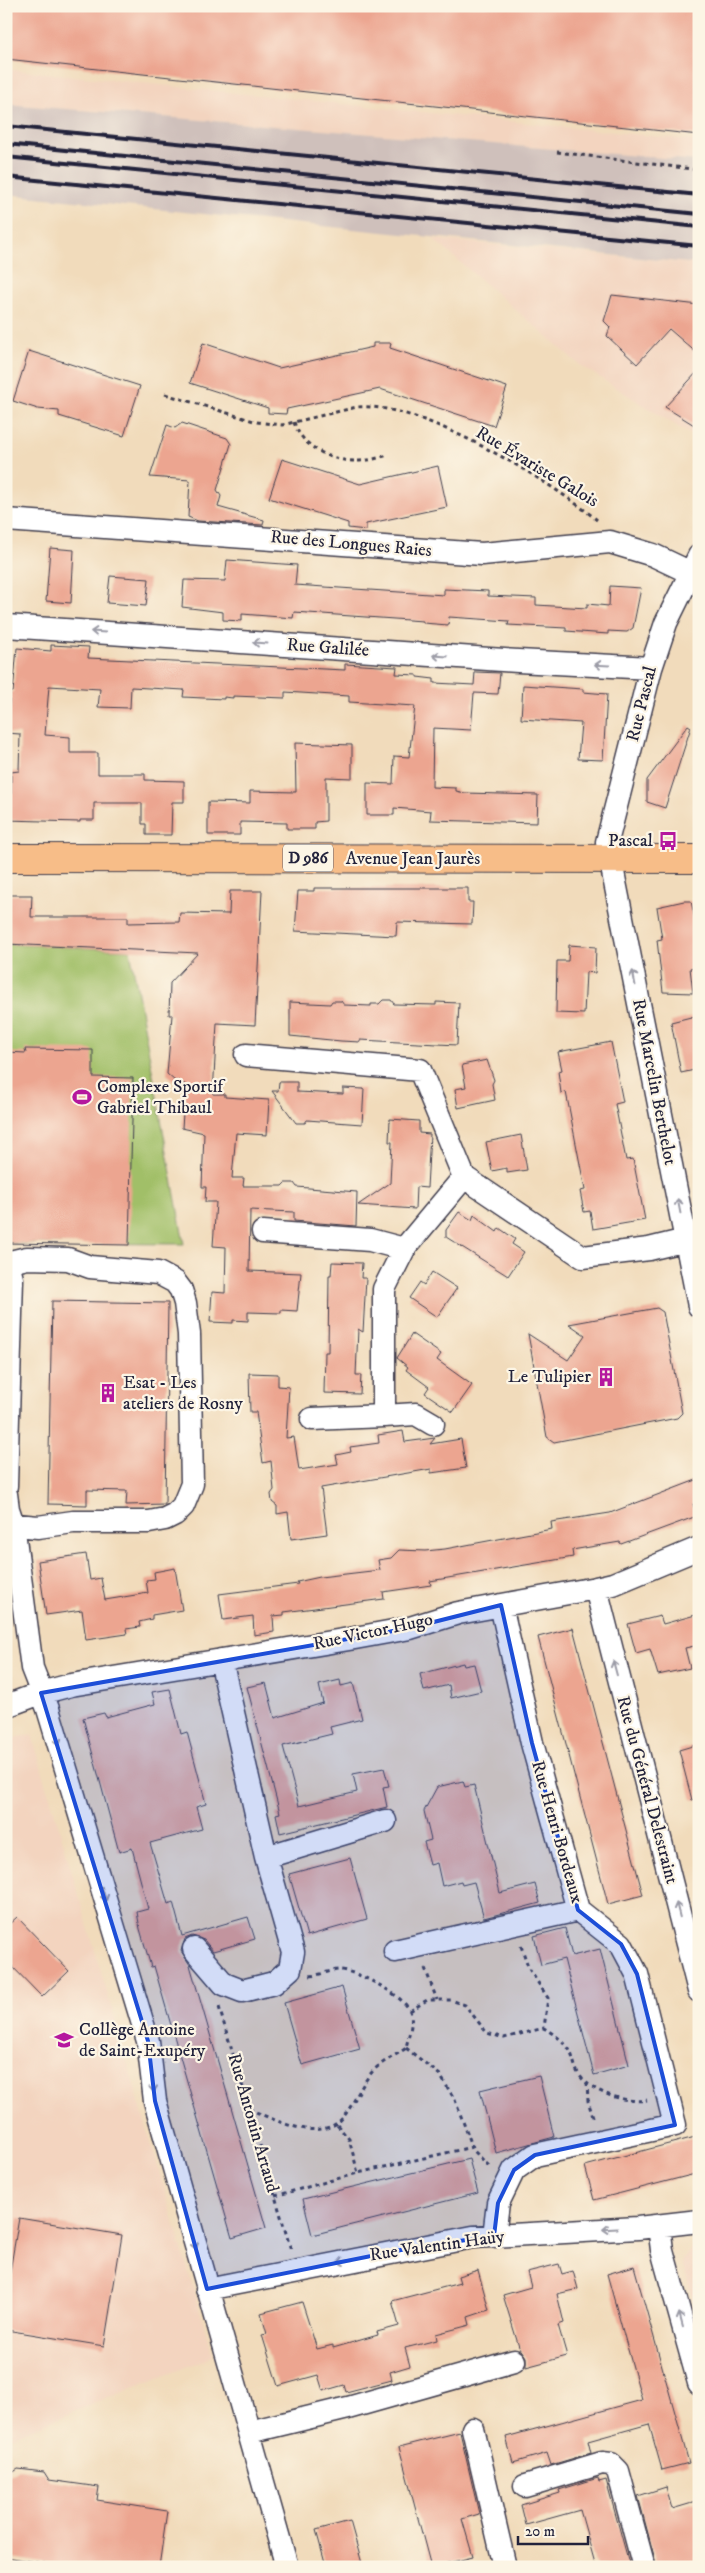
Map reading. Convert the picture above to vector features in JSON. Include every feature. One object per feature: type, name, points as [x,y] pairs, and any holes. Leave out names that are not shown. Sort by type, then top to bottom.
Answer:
[{"type":"main road","name":"Avenue Jean Jaurès","points":[[6,858],[699,859]]},
{"type":"street","name":"Rue des Longues Raies","points":[[6,520],[482,554],[610,542],[660,557],[694,564]]},
{"type":"street","name":"Rue Pascal","points":[[609,858],[607,842],[651,668],[666,623],[694,564]]},
{"type":"street","name":"Rue Galilée","points":[[6,626],[651,668]]},
{"type":"street","name":"Rue Marcelin Berthelot","points":[[609,858],[699,1306]]},
{"type":"street","points":[[246,1055],[420,1070],[464,1177],[583,1257],[648,1249],[686,1240]]},
{"type":"street","points":[[384,1416],[384,1288],[404,1249],[464,1177]]},
{"type":"street","points":[[263,1232],[370,1240],[404,1249]]},
{"type":"street","points":[[6,1486],[12,1279],[7,1263],[27,1258],[68,1259],[90,1267],[158,1273],[175,1282],[181,1290],[185,1303],[189,1334],[192,1484],[188,1497],[175,1514],[165,1519],[139,1522],[73,1522],[38,1527],[10,1524]]},
{"type":"street","points":[[312,1418],[416,1414],[432,1424]]},
{"type":"street","points":[[6,1494],[32,1668],[48,1709],[148,2041],[155,2101],[287,2567]]},
{"type":"street","name":"Rue Victor Hugo","points":[[6,1706],[40,1692],[71,1685],[410,1628],[458,1613],[596,1588],[613,1584],[699,1548]]},
{"type":"street","name":"Rue du Général Delestraint","points":[[596,1588],[699,1991]]},
{"type":"street","name":"Rue Henri Bordeaux","points":[[501,1605],[532,1743],[578,1910],[621,1944],[637,1974],[675,2124],[599,2141]]},
{"type":"street","points":[[194,1949],[224,1984],[242,1991],[274,1983],[290,1969],[293,1952],[266,1857],[220,1660]]},
{"type":"street","name":"Rue Victor Hugo","points":[[6,1693],[40,1692]]},
{"type":"street","points":[[266,1857],[385,1822]]},
{"type":"street","points":[[395,1951],[578,1910]]},
{"type":"street","points":[[494,2236],[498,2203],[514,2170],[536,2155],[599,2141]]},
{"type":"street","name":"Rue Valentin Haüy","points":[[207,2289],[296,2270],[473,2237],[659,2226],[699,2221]]},
{"type":"street","points":[[659,2226],[662,2250],[699,2383]]},
{"type":"street","points":[[249,2432],[348,2408],[514,2361]]},
{"type":"street","points":[[473,2429],[505,2567]]},
{"type":"street","points":[[525,2486],[602,2463],[611,2464],[618,2471],[644,2567]]},
{"type":"path","points":[[557,152],[699,170]]},
{"type":"path","name":"Rue Évariste Galois","points":[[165,394],[257,422],[282,425],[338,410],[370,406],[422,420],[491,451],[585,510],[600,522],[610,542]]},
{"type":"path","points":[[294,422],[298,433],[304,441],[315,449],[341,459],[356,462],[388,455]]},
{"type":"path","points":[[517,1923],[529,1969],[548,1998],[544,2028]]},
{"type":"path","points":[[420,1945],[428,1980],[437,2000]]},
{"type":"path","points":[[249,2109],[290,2126],[308,2129],[327,2129],[337,2125],[373,2070],[406,2048],[411,2023],[410,2011],[401,2000],[377,1984],[353,1972],[338,1970],[310,1976],[290,1969]]},
{"type":"path","name":"Rue Antonin Artaud","points":[[216,1975],[214,1991],[296,2270]]},
{"type":"path","points":[[410,2011],[427,2000],[451,2000],[465,2005],[488,2033],[504,2038],[544,2028],[557,2036],[570,2050],[581,2078],[604,2093],[634,2103],[668,2096]]},
{"type":"path","points":[[406,2048],[440,2075],[455,2100],[472,2147],[507,2184]]},
{"type":"path","points":[[587,2082],[588,2101],[599,2141]]},
{"type":"path","points":[[337,2125],[349,2139],[358,2173]]},
{"type":"path","points":[[275,2196],[358,2173],[472,2147]]},
{"type":"highlighted area","points":[[501,1605],[532,1743],[578,1910],[621,1944],[637,1974],[675,2125],[535,2155],[514,2170],[498,2203],[494,2236],[411,2248],[207,2289],[155,2101],[148,2041],[41,1693],[410,1628]]},
{"type":"shaded area","points":[[6,69],[699,141],[699,161],[6,104]]},
{"type":"shaded area","points":[[6,104],[699,161],[699,264],[6,194]]},
{"type":"shaded area","points":[[433,239],[699,264],[699,440],[580,365]]},
{"type":"shaded area","name":"Collège Antoine de Saint-Exupéry","points":[[32,1735],[213,2356],[6,2439],[6,1739]]},
{"type":"shaded area","points":[[699,2246],[699,2319],[682,2262],[692,2247]]},
{"type":"green space","name":"Complexe Sportif Gabriel Thibaul","points":[[6,944],[130,950],[184,1244],[6,1243]]},
{"type":"building","points":[[6,6],[699,6],[699,135],[6,59]]},
{"type":"building","points":[[612,295],[699,305],[699,355],[669,329],[637,364],[607,336],[610,327],[604,321]]},
{"type":"building","points":[[203,343],[279,368],[373,347],[373,343],[391,343],[390,348],[507,387],[494,426],[380,389],[287,409],[286,414],[268,413],[268,408],[190,383]]},
{"type":"building","points":[[29,351],[140,386],[124,436],[59,416],[59,411],[38,409],[13,401]]},
{"type":"building","points":[[699,370],[699,428],[665,407]]},
{"type":"building","points":[[182,423],[227,438],[231,444],[217,490],[221,496],[218,507],[264,520],[263,525],[198,521],[188,517],[190,480],[150,477],[167,425],[175,428]]},
{"type":"building","points":[[282,459],[360,484],[438,466],[447,507],[366,524],[366,530],[348,528],[348,523],[269,498]]},
{"type":"building","points":[[50,548],[74,550],[71,603],[46,601]]},
{"type":"building","points":[[227,560],[297,565],[295,585],[444,595],[444,589],[488,591],[488,596],[536,598],[536,605],[587,608],[587,604],[609,606],[610,586],[641,588],[633,628],[627,632],[608,631],[608,634],[566,631],[566,628],[508,625],[509,621],[449,617],[448,625],[423,623],[423,621],[294,612],[293,618],[242,614],[242,621],[223,620],[223,612],[182,607],[184,580],[225,581]]},
{"type":"building","points":[[110,576],[149,579],[146,606],[107,603]]},
{"type":"building","points":[[51,645],[89,647],[88,658],[345,670],[345,664],[397,667],[396,674],[417,675],[417,677],[434,679],[434,683],[474,685],[475,672],[500,673],[498,694],[474,693],[471,730],[433,728],[432,787],[456,788],[456,791],[465,793],[538,795],[537,823],[430,820],[431,811],[394,808],[394,815],[367,815],[367,783],[393,784],[394,756],[409,757],[415,706],[349,702],[349,696],[285,692],[285,698],[233,696],[233,698],[224,697],[224,699],[183,697],[184,690],[131,687],[130,708],[98,707],[100,689],[49,686],[45,735],[70,737],[70,753],[98,753],[98,774],[145,774],[145,780],[184,781],[184,802],[172,802],[171,835],[146,835],[146,824],[142,824],[142,803],[94,803],[94,820],[80,820],[80,822],[6,820],[6,794],[11,794],[11,772],[19,771],[20,734],[6,733],[10,692],[13,692],[17,648],[51,651]]},
{"type":"building","points":[[523,685],[583,689],[583,692],[607,694],[603,760],[578,759],[581,723],[521,719]]},
{"type":"building","points":[[688,725],[691,727],[665,808],[647,802],[647,780]]},
{"type":"building","points":[[295,743],[352,745],[352,778],[326,777],[326,821],[315,822],[315,829],[287,829],[287,823],[240,822],[240,835],[208,835],[208,802],[250,803],[250,791],[296,792]]},
{"type":"building","points":[[314,888],[468,888],[468,902],[473,902],[472,924],[397,922],[396,936],[295,931],[298,891],[314,891]]},
{"type":"building","points":[[230,891],[262,891],[255,1025],[217,1023],[213,1094],[225,1094],[225,1097],[269,1100],[267,1135],[236,1133],[232,1178],[244,1178],[243,1186],[282,1186],[285,1183],[294,1183],[297,1187],[357,1192],[356,1226],[294,1221],[294,1212],[250,1210],[249,1271],[301,1273],[297,1311],[281,1310],[281,1313],[248,1312],[248,1321],[233,1320],[233,1323],[210,1322],[212,1292],[225,1293],[226,1247],[213,1246],[216,1202],[205,1202],[206,1187],[202,1187],[204,1133],[182,1128],[185,1084],[180,1084],[180,1081],[175,1081],[167,1074],[172,1015],[169,1015],[170,983],[198,953],[6,944],[6,895],[32,895],[31,917],[128,917],[128,923],[179,922],[180,913],[229,914]]},
{"type":"building","points":[[691,901],[699,938],[699,966],[690,968],[693,993],[663,992],[657,940],[662,939],[657,907]]},
{"type":"building","points":[[569,945],[596,947],[595,973],[586,972],[584,1014],[556,1013],[557,961],[568,961]]},
{"type":"building","points":[[383,1000],[391,1000],[394,1004],[436,1005],[436,1002],[459,1003],[457,1045],[360,1040],[360,1042],[341,1041],[290,1036],[290,1002],[330,1004],[332,1001],[341,1001],[344,1005],[371,1006],[371,1004],[379,1004]]},
{"type":"building","points":[[699,1015],[699,1069],[681,1073],[671,1022]]},
{"type":"building","points":[[611,1042],[623,1102],[615,1104],[626,1160],[633,1159],[645,1220],[593,1229],[590,1211],[584,1212],[580,1191],[585,1190],[566,1092],[561,1093],[558,1071],[562,1070],[558,1052]]},
{"type":"building","points":[[25,1049],[93,1050],[93,1077],[133,1078],[129,1245],[6,1243],[6,1052],[26,1053]]},
{"type":"building","points":[[487,1060],[494,1080],[492,1084],[495,1100],[458,1108],[455,1089],[466,1087],[462,1065]]},
{"type":"building","points":[[279,1082],[297,1082],[297,1092],[343,1094],[343,1088],[364,1089],[362,1124],[307,1120],[305,1123],[296,1123],[272,1091],[278,1091]]},
{"type":"building","points":[[390,1119],[419,1121],[419,1133],[430,1134],[427,1188],[416,1187],[415,1209],[358,1205],[390,1183],[392,1142],[389,1142]]},
{"type":"building","points":[[521,1135],[527,1170],[507,1173],[507,1168],[492,1171],[486,1142]]},
{"type":"building","points":[[459,1212],[472,1220],[474,1215],[497,1232],[499,1228],[515,1239],[512,1244],[524,1252],[508,1276],[446,1237],[446,1230]]},
{"type":"building","points":[[332,1262],[362,1263],[361,1278],[366,1278],[363,1332],[358,1329],[356,1375],[361,1375],[360,1394],[324,1393],[325,1352],[328,1352],[329,1275],[331,1275]]},
{"type":"building","points":[[432,1272],[457,1288],[437,1317],[409,1298],[420,1282],[424,1285]]},
{"type":"building","name":"Esat - Les ateliers de Rosny","points":[[52,1301],[168,1303],[165,1504],[126,1505],[127,1491],[87,1490],[87,1505],[48,1504]]},
{"type":"building","name":"Le Tulipier","points":[[657,1308],[663,1312],[682,1413],[677,1418],[554,1442],[547,1437],[528,1334],[568,1360],[585,1335],[569,1324]]},
{"type":"building","points":[[412,1334],[441,1354],[437,1360],[472,1385],[453,1412],[425,1393],[429,1387],[406,1370],[408,1367],[397,1358]]},
{"type":"building","points":[[249,1373],[278,1374],[278,1386],[289,1387],[286,1438],[294,1437],[299,1470],[338,1464],[336,1455],[351,1452],[350,1447],[379,1443],[378,1435],[403,1431],[405,1442],[435,1438],[430,1444],[461,1439],[466,1468],[431,1473],[431,1469],[321,1488],[327,1534],[291,1539],[288,1512],[277,1514],[277,1506],[272,1502],[271,1494],[274,1490],[271,1461],[263,1463],[256,1412],[250,1412]]},
{"type":"building","points":[[699,1479],[699,1503],[693,1504],[697,1516],[621,1544],[620,1542],[572,1550],[573,1557],[430,1581],[431,1585],[383,1592],[384,1599],[284,1612],[284,1615],[273,1616],[274,1632],[254,1635],[253,1616],[223,1620],[219,1594],[298,1584],[297,1582],[320,1577],[380,1570],[378,1560],[391,1558],[399,1550],[425,1551],[445,1549],[552,1529],[551,1522],[610,1513]]},
{"type":"building","points":[[86,1554],[90,1580],[101,1578],[105,1600],[148,1593],[146,1580],[155,1579],[154,1572],[175,1568],[182,1610],[152,1615],[152,1619],[139,1622],[140,1627],[126,1629],[127,1634],[86,1640],[82,1610],[46,1615],[38,1561]]},
{"type":"building","points":[[699,1614],[699,1645],[685,1648],[690,1668],[658,1675],[650,1649],[636,1653],[628,1624],[660,1616],[663,1624]]},
{"type":"building","points":[[573,1628],[643,1895],[608,1904],[538,1637]]},
{"type":"building","points":[[463,1663],[464,1666],[474,1664],[481,1691],[451,1698],[449,1685],[424,1691],[420,1674]]},
{"type":"building","points":[[340,1680],[341,1686],[353,1683],[362,1719],[330,1727],[332,1734],[283,1746],[299,1806],[357,1792],[353,1774],[384,1768],[389,1786],[383,1787],[387,1807],[280,1833],[276,1814],[280,1813],[247,1687],[266,1683],[275,1718],[323,1703],[319,1685]]},
{"type":"building","points":[[170,1689],[181,1734],[187,1732],[206,1804],[196,1807],[202,1829],[150,1843],[168,1904],[173,1902],[182,1936],[248,1917],[255,1939],[213,1951],[204,1940],[192,1936],[185,1939],[181,1951],[190,1965],[266,2228],[232,2238],[154,1966],[151,1967],[140,1929],[137,1912],[148,1909],[132,1848],[119,1852],[83,1718],[104,1713],[106,1717],[155,1704],[152,1692]]},
{"type":"building","points":[[699,1744],[699,1799],[692,1800],[679,1750]]},
{"type":"building","points":[[463,1781],[465,1787],[474,1785],[500,1893],[535,1884],[540,1903],[484,1918],[474,1882],[462,1885],[461,1881],[442,1886],[437,1863],[430,1865],[424,1842],[431,1840],[424,1811],[437,1787]]},
{"type":"building","points":[[350,1858],[367,1919],[307,1936],[289,1874]]},
{"type":"building","points":[[17,1917],[69,1971],[42,1997],[6,1960],[6,1927]]},
{"type":"building","points":[[565,1928],[572,1956],[600,1949],[629,2065],[594,2075],[564,1959],[541,1965],[534,1936]]},
{"type":"building","points":[[342,1987],[360,2049],[302,2065],[284,2003]]},
{"type":"building","points":[[539,2076],[554,2137],[496,2153],[480,2090]]},
{"type":"building","points":[[699,2136],[699,2173],[594,2200],[585,2166]]},
{"type":"building","points":[[469,2159],[478,2193],[312,2235],[303,2199]]},
{"type":"building","points":[[19,2218],[122,2235],[104,2346],[6,2330],[6,2295]]},
{"type":"building","points":[[559,2264],[562,2274],[573,2271],[578,2289],[557,2294],[564,2323],[558,2325],[567,2356],[526,2367],[526,2357],[519,2347],[503,2295],[531,2287],[527,2272]]},
{"type":"building","points":[[634,2266],[689,2463],[662,2470],[649,2424],[588,2441],[591,2453],[551,2465],[547,2453],[513,2463],[506,2437],[642,2400],[607,2274]]},
{"type":"building","points":[[478,2270],[489,2310],[468,2317],[470,2325],[436,2334],[437,2340],[405,2348],[410,2366],[390,2372],[392,2380],[346,2392],[344,2385],[323,2391],[318,2375],[278,2386],[262,2335],[267,2334],[261,2313],[302,2302],[317,2349],[333,2345],[333,2348],[378,2335],[377,2332],[399,2326],[392,2301],[460,2283],[458,2276]]},
{"type":"building","points":[[460,2432],[479,2514],[462,2519],[473,2557],[431,2567],[399,2447]]},
{"type":"building","points":[[18,2469],[44,2472],[49,2480],[99,2487],[97,2500],[167,2511],[159,2567],[68,2567],[6,2557],[6,2477]]},
{"type":"building","points":[[598,2478],[599,2482],[606,2480],[630,2567],[596,2567],[580,2510],[526,2525],[521,2505],[560,2493],[559,2490]]},
{"type":"building","points":[[666,2487],[672,2509],[699,2501],[699,2567],[657,2567],[638,2496]]},
{"type":"building","points":[[350,2521],[363,2567],[326,2567],[316,2530]]},
{"type":"railway","points":[[6,126],[699,195]]},
{"type":"railway","points":[[6,144],[699,214]]},
{"type":"railway","points":[[6,157],[699,227]]},
{"type":"railway","points":[[6,177],[699,246]]},
{"type":"place","name":"Pascal","points":[[668,841]]},
{"type":"place","name":"Complexe Sportif Gabriel Thibaul","points":[[82,1097]]},
{"type":"place","name":"Le Tulipier","points":[[606,1377]]},
{"type":"place","name":"Esat - Les ateliers de Rosny","points":[[108,1393]]},
{"type":"place","name":"Collège Antoine de Saint-Exupéry","points":[[64,2040]]}]
